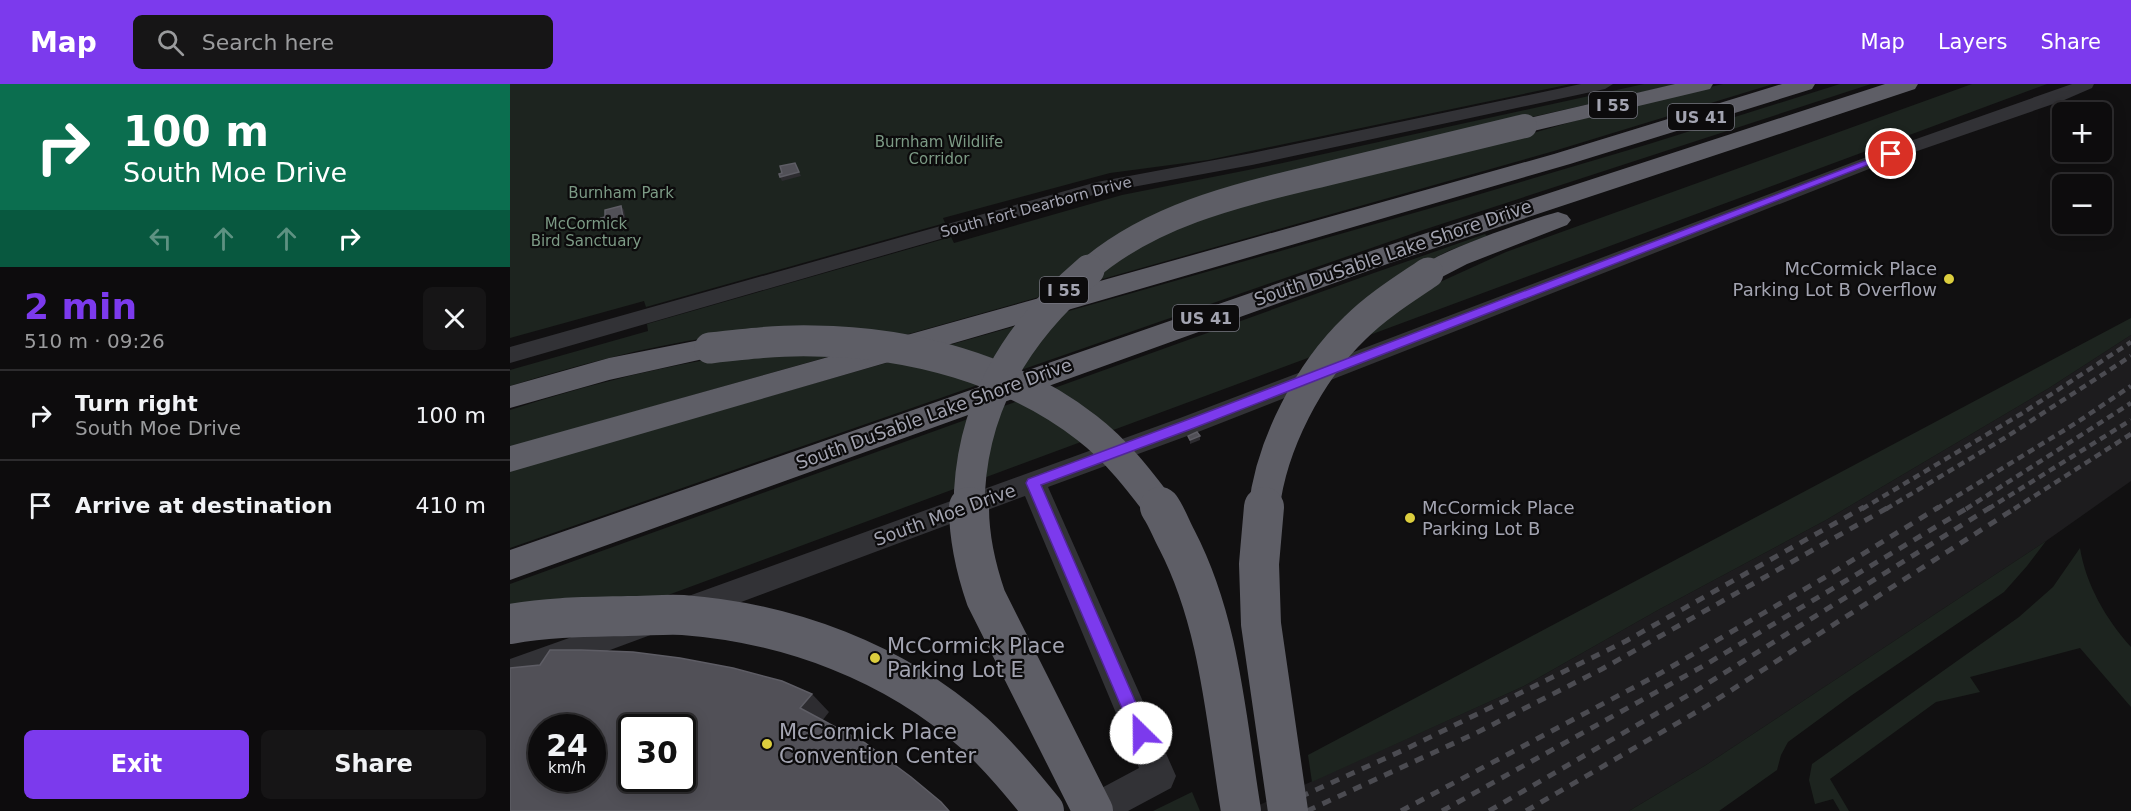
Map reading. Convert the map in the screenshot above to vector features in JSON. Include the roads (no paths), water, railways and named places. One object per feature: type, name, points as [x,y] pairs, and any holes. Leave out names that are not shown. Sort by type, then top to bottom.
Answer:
[{"type":"highway","name":"I 55","points":[[1093,811],[1000,629],[977,570],[971,538],[968,499],[974,444],[995,382],[1011,353],[1034,321],[1060,293],[1096,263],[1137,237],[1179,216],[1224,199],[1701,84]]},
{"type":"highway","name":"South DuSable Lake Shore Drive","points":[[510,459],[1562,159],[1804,84]]},
{"type":"highway","name":"South DuSable Lake Shore Drive","points":[[510,565],[1323,277],[1638,170],[1907,84]]},
{"type":"highway","points":[[1288,811],[1258,590],[1259,542],[1266,489],[1278,444],[1298,403],[1321,367],[1346,336],[1378,308],[1428,273],[1457,258],[1877,107],[1907,84]]},
{"type":"highway","points":[[510,398],[581,375],[646,359],[710,348],[760,343],[826,341],[926,353],[965,364],[1049,400],[1081,422],[1107,444],[1151,493],[1171,524],[1189,564],[1214,652],[1241,811]]},
{"type":"highway","points":[[510,624],[585,616],[682,615],[741,622],[816,641],[886,671],[940,704],[981,738],[1026,785],[1044,811]]},
{"type":"street","name":"South Fort Dearborn Drive","points":[[510,355],[1097,188],[1252,159],[1605,84]]},
{"type":"street","name":"South Moe Drive","points":[[510,674],[1189,425],[1880,158],[2056,97],[2086,84]]},
{"type":"street","points":[[1033,483],[1160,776],[1093,811]]},
{"type":"railway","points":[[1862,509],[2021,414],[2131,342]]},
{"type":"railway","points":[[1886,509],[2003,439],[2131,356]]},
{"type":"railway","points":[[1936,509],[2076,423],[2131,386]]},
{"type":"railway","points":[[1966,509],[2131,403]]},
{"type":"railway","points":[[1988,509],[2131,420]]},
{"type":"railway","points":[[2014,509],[2131,434]]},
{"type":"railway","points":[[1269,811],[1408,748],[1626,641],[1864,507]]},
{"type":"railway","points":[[1307,811],[1476,733],[1602,669],[1889,507]]},
{"type":"railway","points":[[1401,811],[1659,674],[1822,579],[1939,507]]},
{"type":"railway","points":[[1442,811],[1705,665],[1969,507]]},
{"type":"railway","points":[[1489,811],[1692,693],[1991,507]]},
{"type":"railway","points":[[1526,811],[1705,707],[2017,507]]},
{"type":"place","name":"McCormick Place Parking Lot B Overflow","points":[[1949,279]]},
{"type":"place","name":"McCormick Place Parking Lot B","points":[[1410,518]]},
{"type":"place","name":"McCormick Place Parking Lot E","points":[[875,658]]},
{"type":"place","name":"McCormick Place Convention Center","points":[[767,744]]},
{"type":"park label","name":"Burnham Wildlife Corridor","points":[[939,150]]},
{"type":"park label","name":"Burnham Park","points":[[621,193]]},
{"type":"park label","name":"McCormick Bird Sanctuary","points":[[586,232]]}]
